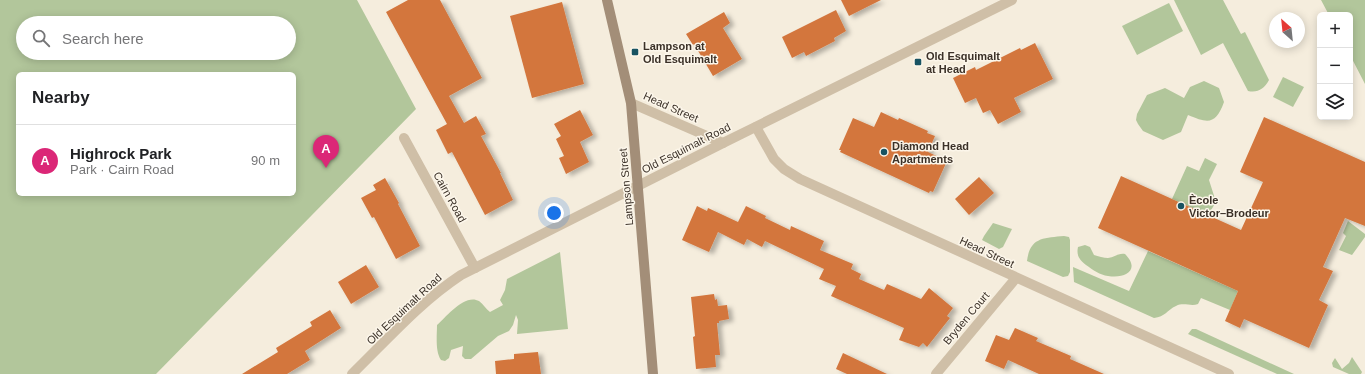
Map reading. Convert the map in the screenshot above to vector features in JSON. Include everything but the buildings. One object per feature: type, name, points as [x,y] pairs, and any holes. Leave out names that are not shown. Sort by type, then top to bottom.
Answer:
[{"type":"main road","name":"Lampson Street","points":[[607,0],[631,102],[653,374]]},
{"type":"street","name":"Old Esquimalt Road","points":[[352,374],[435,294],[461,275],[1012,0]]},
{"type":"street","name":"Head Street","points":[[631,102],[723,143]]},
{"type":"street","name":"Head Street","points":[[756,127],[774,159],[784,169],[800,179],[1229,374]]},
{"type":"street","name":"Cairn Road","points":[[404,138],[475,268]]},
{"type":"street","name":"Bryden Court","points":[[936,374],[1016,278]]},
{"type":"green space","points":[[0,0],[357,0],[416,109],[156,374],[0,374]]},
{"type":"green space","points":[[1174,0],[1223,0],[1241,34],[1245,32],[1269,80],[1265,86],[1258,91],[1248,91],[1223,43],[1201,55]]},
{"type":"green space","points":[[1321,0],[1365,0],[1365,84],[1353,61],[1353,12],[1327,12]]},
{"type":"green space","points":[[1169,3],[1183,31],[1137,55],[1122,26]]},
{"type":"green space","points":[[1283,77],[1304,87],[1293,107],[1273,97]]},
{"type":"green space","points":[[1204,81],[1219,88],[1224,102],[1215,118],[1207,121],[1188,115],[1181,132],[1163,140],[1143,131],[1136,120],[1137,114],[1147,95],[1165,88],[1184,98],[1190,87]]},
{"type":"green space","points":[[1205,158],[1217,164],[1209,180],[1216,202],[1208,215],[1172,199],[1187,166],[1199,171]]},
{"type":"green space","points":[[1348,221],[1365,234],[1365,237],[1352,255],[1339,250],[1346,236],[1343,233]]},
{"type":"green space","points":[[993,223],[1012,229],[1003,247],[999,249],[982,240]]},
{"type":"green space","points":[[1050,237],[1069,237],[1070,240],[1070,272],[1068,276],[1063,277],[1027,261],[1031,247],[1039,240]]},
{"type":"green space","points":[[1085,245],[1090,247],[1094,255],[1108,258],[1125,254],[1130,260],[1131,269],[1125,275],[1114,277],[1102,275],[1086,265],[1079,258],[1078,247]]},
{"type":"green space","points":[[1148,251],[1238,291],[1230,310],[1201,298],[1198,304],[1179,305],[1163,315],[1154,318],[1074,282],[1073,267],[1129,291]]},
{"type":"green space","points":[[560,252],[568,329],[517,334],[518,320],[516,315],[513,325],[509,331],[498,336],[471,359],[465,359],[462,356],[463,346],[451,350],[449,358],[445,361],[441,360],[437,348],[437,325],[456,307],[468,300],[474,299],[479,301],[490,312],[503,305],[500,300],[505,290],[507,279]]},
{"type":"green space","points":[[1192,329],[1196,329],[1294,374],[1277,374],[1188,334]]},
{"type":"green space","points":[[1352,357],[1362,372],[1361,374],[1349,374],[1333,367],[1332,363],[1335,358],[1342,369],[1349,363]]},
{"type":"place","name":"Lampson at Old Esquimalt","points":[[635,52]]},
{"type":"place","name":"Old Esquimalt at Head","points":[[918,62]]},
{"type":"place","name":"Diamond Head Apartments","points":[[884,152]]},
{"type":"place","name":"Highrock Park","points":[[326,168]]},
{"type":"place","name":"Ècole Victor–Brodeur","points":[[1181,206]]}]
